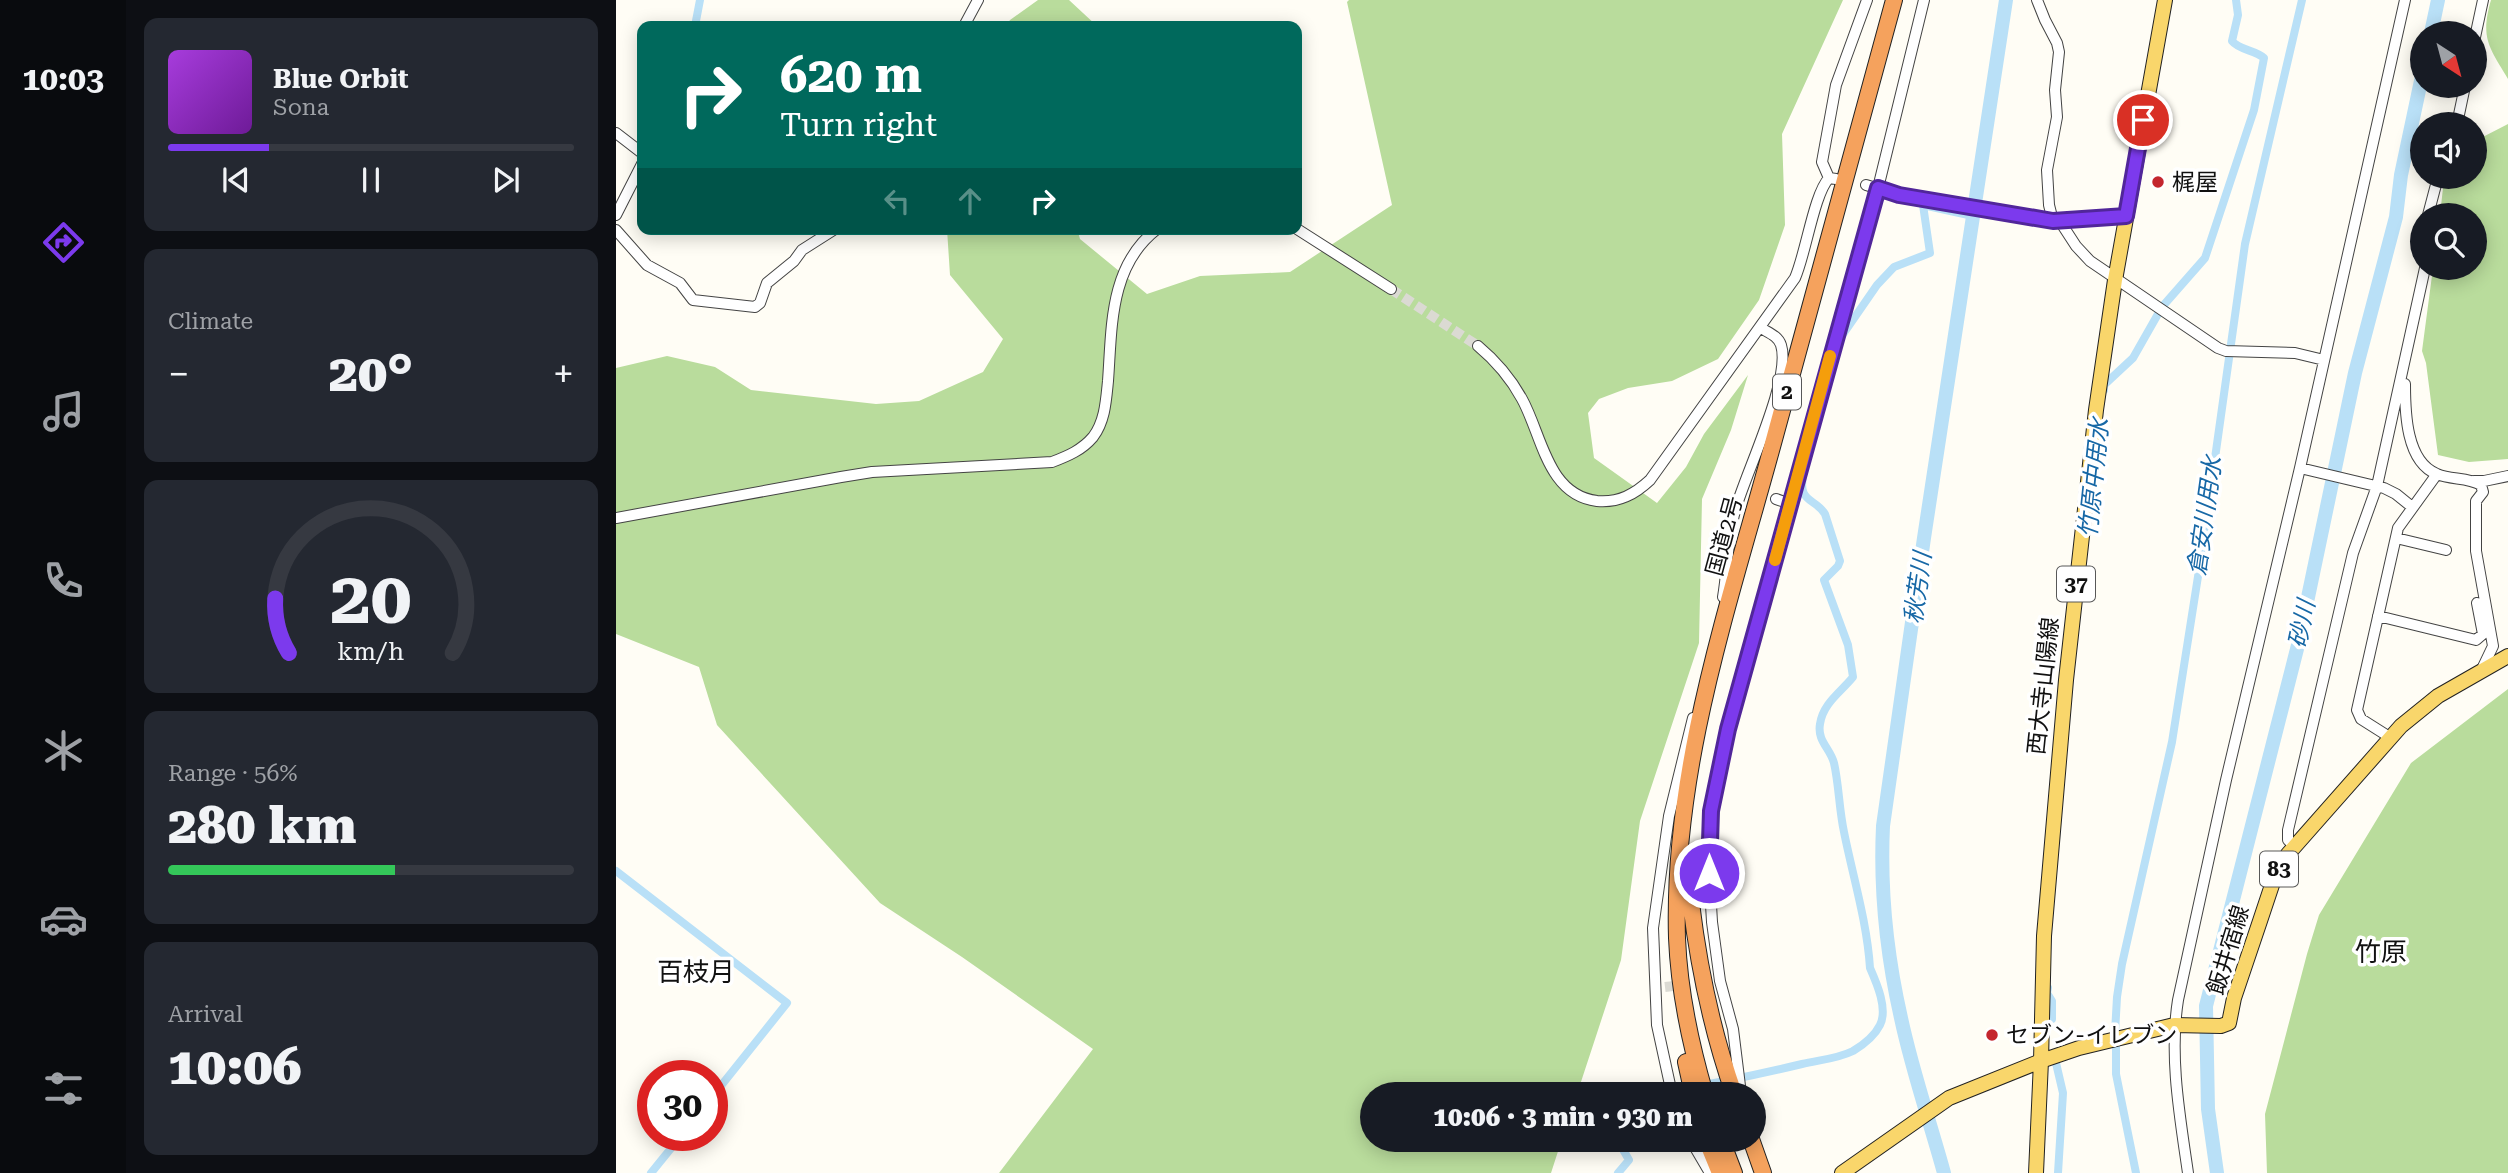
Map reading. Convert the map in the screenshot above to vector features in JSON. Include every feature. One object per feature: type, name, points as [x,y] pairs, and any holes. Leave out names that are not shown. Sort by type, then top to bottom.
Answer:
[{"type":"highway","name":"国道2号","points":[[1694,1082],[1677,942],[1677,866],[1686,785],[1712,665],[1894,0]]},
{"type":"highway","points":[[1686,785],[1687,862],[1694,926],[1706,997],[1735,1082]]},
{"type":"highway","points":[[1711,1152],[1720,1173]]},
{"type":"highway","points":[[1726,1152],[1734,1173]]},
{"type":"highway","points":[[1755,1152],[1763,1173]]},
{"type":"main road","name":"西大寺山陽線","points":[[2036,1173],[2043,936],[2066,680],[2096,410],[2115,280],[2165,0]]},
{"type":"main road","name":"飯井宿線","points":[[1842,1173],[1935,1107],[1965,1091],[2041,1061],[2079,1048],[2177,1025],[2221,1026],[2229,1023],[2234,998],[2276,873],[2294,846],[2390,738],[2438,696],[2508,656]]},
{"type":"street","points":[[967,21],[978,0]]},
{"type":"street","points":[[1478,346],[1493,358],[1515,386],[1549,463],[1562,484],[1582,497],[1606,502],[1630,496],[1650,480],[1795,278],[1807,244],[1820,190],[1834,179],[1822,162],[1836,85],[1867,0]]},
{"type":"street","points":[[1731,1067],[1733,1029],[1716,981],[1708,853],[1711,811],[1735,702],[1924,0]]},
{"type":"street","points":[[2037,0],[2059,52],[2055,90],[2057,117],[2047,170],[2049,205],[2076,246],[2090,261],[2115,280],[2226,351],[2294,353],[2324,360]]},
{"type":"street","points":[[2188,1173],[2174,1055],[2177,1025],[2226,779],[2300,468],[2405,0]]},
{"type":"street","points":[[2478,21],[2483,0]]},
{"type":"street","points":[[616,133],[637,149]]},
{"type":"street","points":[[616,215],[637,174]]},
{"type":"street","points":[[1872,186],[1899,195],[2058,221],[2126,216]]},
{"type":"street","points":[[616,230],[647,265],[680,284],[694,300],[755,307],[760,303],[767,282],[794,261],[802,250],[826,235]]},
{"type":"street","points":[[1302,232],[1391,289]]},
{"type":"street","points":[[616,518],[872,472],[1052,462],[1069,456],[1094,436],[1101,423],[1106,405],[1118,285],[1139,246],[1151,235]]},
{"type":"street","points":[[2294,846],[2288,840],[2288,830],[2353,553],[2375,486],[2422,280]]},
{"type":"street","points":[[1669,1082],[1657,1025],[1660,987],[1654,910],[1669,816],[1724,595],[1728,542],[1741,489],[1774,406],[1782,347],[1777,338],[1761,328]]},
{"type":"street","points":[[2405,384],[2411,441],[2418,457],[2437,474],[2474,481],[2508,476]]},
{"type":"street","points":[[2300,468],[2375,486],[2396,494],[2412,507]]},
{"type":"street","points":[[2390,738],[2361,719],[2357,710],[2398,528],[2437,474]]},
{"type":"street","points":[[2474,481],[2481,485],[2483,492],[2476,501],[2476,551],[2493,646],[2480,672]]},
{"type":"street","points":[[1741,489],[1753,492]]},
{"type":"street","points":[[1776,499],[1790,504]]},
{"type":"street","points":[[2396,538],[2446,550]]},
{"type":"street","points":[[2378,616],[2476,640],[2483,634],[2477,603]]},
{"type":"street","points":[[1698,1152],[1710,1173]]},
{"type":"green space","points":[[1038,0],[1069,0],[1092,21],[1009,21]]},
{"type":"green space","points":[[1349,0],[1843,0],[1782,134],[1785,225],[1759,300],[1718,359],[1672,381],[1628,388],[1599,399],[1588,413],[1594,458],[1657,503],[1686,467],[1704,434],[1748,375],[1731,430],[1702,499],[1699,643],[1640,821],[1621,960],[1581,1082],[1360,1082],[1360,1152],[1558,1152],[1551,1173],[999,1173],[1093,1049],[880,903],[717,725],[699,667],[616,634],[616,368],[667,356],[715,367],[751,390],[876,404],[919,401],[983,372],[1003,339],[950,275],[947,235],[1079,235],[1080,239],[1147,294],[1200,276],[1290,272],[1392,205],[1347,2]]},
{"type":"green space","points":[[2491,0],[2508,0],[2508,79],[2488,42]]},
{"type":"green space","points":[[2508,124],[2508,459],[2469,462],[2438,455],[2426,363],[2422,351],[2431,280],[2487,280],[2487,203],[2441,203],[2443,189],[2487,189],[2487,135]]},
{"type":"green space","points":[[2508,689],[2508,1173],[2267,1173],[2265,1114],[2319,915],[2411,763]]},
{"type":"waterway","points":[[696,21],[700,0]]},
{"type":"waterway","name":"秋芳川","points":[[1944,1173],[1910,1057],[1892,971],[1884,898],[1883,826],[2006,0]]},
{"type":"waterway","name":"竹原中用水","points":[[2104,390],[2104,385],[2133,358],[2162,307],[2205,258],[2254,110],[2264,58],[2232,41],[2238,15],[2236,0]]},
{"type":"waterway","name":"倉安川用水","points":[[2115,1033],[2122,964],[2172,742],[2245,244],[2302,0]]},
{"type":"waterway","name":"砂川","points":[[2434,21],[2438,0]]},
{"type":"waterway","name":"砂川","points":[[2217,1173],[2208,1109],[2206,1006],[2298,645],[2355,373],[2396,217],[2401,175],[2417,98]]},
{"type":"waterway","points":[[1839,340],[1877,285],[1894,267],[1930,253],[1923,205],[1973,216]]},
{"type":"waterway","points":[[1718,1082],[1841,1056],[1853,1051],[1878,1029],[1883,1012],[1870,968],[1863,917],[1842,823],[1834,763],[1820,730],[1825,710],[1853,677],[1848,645],[1824,580],[1840,561],[1825,514],[1804,495],[1804,471]]},
{"type":"waterway","points":[[616,871],[787,1003],[728,1077]]},
{"type":"waterway","name":"竹原中用水","points":[[2048,988],[2047,993],[2052,1001],[2052,1019]]},
{"type":"waterway","name":"倉安川用水","points":[[2116,1044],[2116,1074],[2136,1173]]},
{"type":"waterway","name":"竹原中用水","points":[[2056,1063],[2063,1093],[2058,1173]]},
{"type":"waterway","points":[[651,1173],[669,1151]]},
{"type":"waterway","points":[[1618,1173],[1629,1160],[1624,1152]]},
{"type":"tunnel","points":[[1391,289],[1478,346]]},
{"type":"tunnel","points":[[1665,987],[1709,982]]},
{"type":"slow traffic","points":[[1775,560],[1830,356]]},
{"type":"place","name":"梶屋","points":[[2158,182]]},
{"type":"place","name":"セブン-イレブン","points":[[1992,1035]]},
{"type":"district","name":"竹原","points":[[2381,952]]},
{"type":"district","name":"百枝月","points":[[696,972]]},
{"type":"route","points":[[1709,873],[1711,811],[1721,756],[1878,188],[1899,195],[2038,219],[2064,221],[2126,216],[2143,120]]}]
